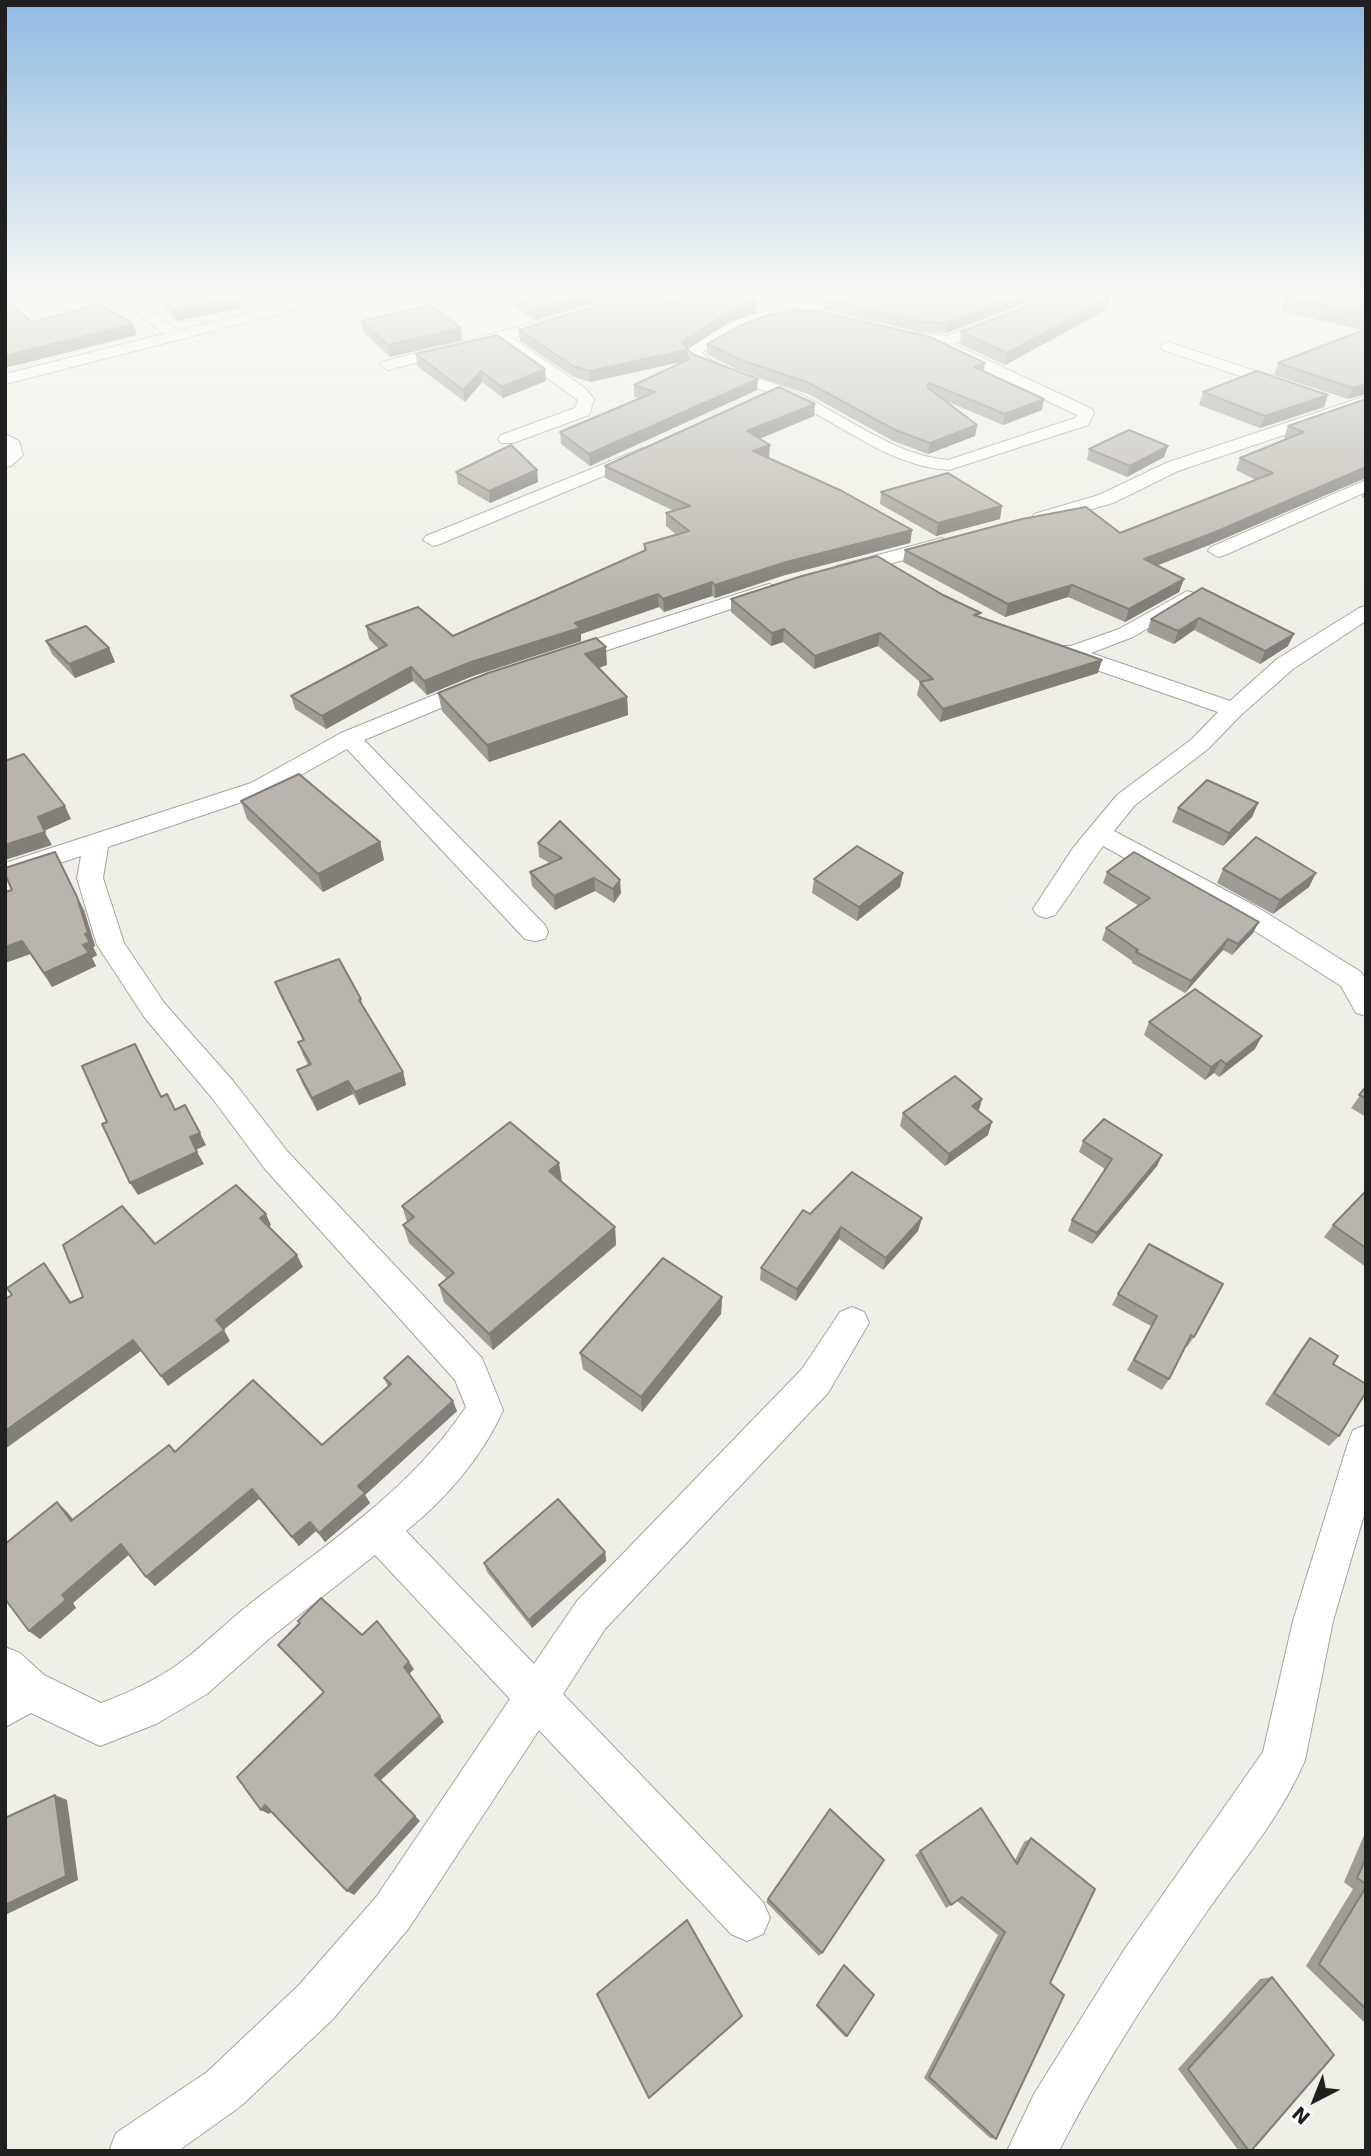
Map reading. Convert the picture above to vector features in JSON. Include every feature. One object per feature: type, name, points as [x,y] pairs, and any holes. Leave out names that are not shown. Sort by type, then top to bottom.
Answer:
[{"type":"street","points":[[507,439],[583,411],[586,399],[583,396]]},
{"type":"street","points":[[759,398],[765,396]]},
{"type":"street","points":[[788,396],[817,407],[854,430],[930,465],[949,465],[1082,421],[1086,413],[1049,396]]},
{"type":"street","points":[[1325,399],[1357,404]]},
{"type":"street","points":[[1023,523],[1106,499],[1172,467],[1357,404]]},
{"type":"street","points":[[5,439],[13,445],[13,454],[5,462]]},
{"type":"street","points":[[433,540],[504,513],[662,444]]},
{"type":"street","points":[[1218,551],[1366,485]]},
{"type":"street","points":[[911,532],[935,545]]},
{"type":"street","points":[[818,576],[960,539]]},
{"type":"street","points":[[881,561],[904,574]]},
{"type":"street","points":[[548,662],[793,582]]},
{"type":"street","points":[[1072,653],[1126,633],[1187,597]]},
{"type":"street","points":[[1046,909],[1082,854],[1126,800],[1200,744],[1233,710],[1285,664],[1366,612]]},
{"type":"street","points":[[1041,643],[1233,710]]},
{"type":"street","points":[[5,872],[260,788],[349,738],[493,679]]},
{"type":"street","points":[[349,738],[535,932]]},
{"type":"street","points":[[1099,833],[1248,914],[1351,979],[1366,1006]]},
{"type":"street","points":[[13,1688],[100,1725],[141,1709],[192,1679],[256,1624],[409,1504],[458,1451],[485,1410],[469,1370],[276,1160],[223,1090],[155,1011],[111,945],[90,878],[96,841]]},
{"type":"street","points":[[134,2151],[224,2089],[316,2001],[393,1912],[591,1615],[815,1381],[852,1324]]},
{"type":"street","points":[[1032,2151],[1052,2112],[1142,1967],[1283,1760],[1313,1621],[1366,1443]]},
{"type":"street","points":[[377,1529],[747,1918]]},
{"type":"building","points":[[646,396],[721,396],[589,454],[560,432]]},
{"type":"building","points":[[760,396],[797,396],[815,404],[747,431],[770,445],[753,451],[842,491],[912,530],[786,562],[715,585],[712,582],[663,599],[658,594],[575,623],[580,628],[471,662],[424,681],[411,667],[322,716],[291,696],[387,645],[366,626],[418,607],[453,636],[646,550],[644,544],[689,531],[666,513],[690,506],[605,466]]},
{"type":"building","points":[[832,396],[938,396],[977,425],[930,443],[895,430]]},
{"type":"building","points":[[960,396],[1037,396],[1044,399],[1005,414]]},
{"type":"building","points":[[1212,396],[1326,396],[1265,416]]},
{"type":"building","points":[[1366,399],[1366,467],[1213,533],[1144,559],[1184,579],[1129,609],[1072,585],[1008,604],[905,550],[1022,519],[1086,507],[1120,533],[1273,473],[1240,458],[1304,432],[1288,426]]},
{"type":"building","points":[[1129,430],[1168,446],[1130,466],[1089,449]]},
{"type":"building","points":[[511,445],[537,470],[489,491],[456,472]]},
{"type":"building","points":[[948,473],[1002,506],[938,523],[881,492]]},
{"type":"building","points":[[877,556],[943,595],[981,613],[974,615],[1102,660],[943,709],[920,682],[933,679],[880,633],[815,656],[784,629],[772,633],[731,599]]},
{"type":"building","points":[[1202,588],[1294,634],[1265,651],[1199,618],[1178,631],[1151,619]]},
{"type":"building","points":[[86,626],[109,648],[69,664],[46,641]]},
{"type":"building","points":[[596,638],[606,647],[585,654],[627,697],[487,745],[438,693],[488,673]]},
{"type":"building","points":[[24,754],[65,806],[38,817],[45,832],[5,845],[5,761]]},
{"type":"building","points":[[299,774],[380,842],[318,874],[241,801]]},
{"type":"building","points":[[1207,780],[1258,803],[1229,833],[1178,808]]},
{"type":"building","points":[[560,821],[620,880],[613,889],[594,878],[554,896],[530,872],[562,858],[538,843]]},
{"type":"building","points":[[1256,837],[1316,873],[1280,900],[1223,869]]},
{"type":"building","points":[[857,846],[903,873],[859,907],[814,879]]},
{"type":"building","points":[[55,852],[77,897],[88,933],[85,934],[90,942],[83,945],[89,953],[44,973],[22,941],[5,947],[5,892],[12,890],[5,868]]},
{"type":"building","points":[[1134,852],[1259,922],[1238,944],[1228,939],[1191,981],[1136,952],[1138,950],[1106,928],[1150,898],[1107,872]]},
{"type":"building","points":[[339,959],[361,999],[359,1000],[403,1072],[355,1092],[348,1081],[312,1098],[297,1070],[311,1064],[298,1042],[304,1040],[275,982]]},
{"type":"building","points":[[1195,989],[1262,1036],[1226,1064],[1221,1060],[1211,1067],[1149,1022]]},
{"type":"building","points":[[135,1044],[161,1097],[167,1094],[175,1110],[185,1105],[200,1133],[190,1137],[197,1152],[130,1183],[102,1124],[107,1122],[82,1066]]},
{"type":"building","points":[[955,1076],[982,1099],[972,1106],[992,1122],[949,1154],[903,1113]]},
{"type":"building","points":[[1366,1087],[1366,1098],[1359,1095]]},
{"type":"building","points":[[1104,1119],[1162,1155],[1097,1233],[1072,1220],[1112,1159],[1083,1141]]},
{"type":"building","points":[[510,1122],[559,1163],[549,1171],[615,1227],[489,1334],[439,1285],[454,1273],[403,1225],[414,1217],[402,1206]]},
{"type":"building","points":[[852,1172],[922,1218],[886,1258],[841,1227],[797,1289],[761,1268],[803,1210],[810,1214]]},
{"type":"building","points":[[236,1185],[266,1214],[260,1218],[297,1255],[216,1320],[224,1330],[161,1376],[133,1340],[5,1431],[5,1299],[12,1295],[7,1288],[44,1263],[70,1303],[83,1297],[63,1245],[122,1206],[155,1244]]},
{"type":"building","points":[[1366,1191],[1366,1248],[1333,1225]]},
{"type":"building","points":[[1149,1244],[1223,1284],[1194,1337],[1191,1335],[1169,1379],[1134,1360],[1157,1316],[1118,1294]]},
{"type":"building","points":[[663,1258],[722,1297],[641,1397],[580,1353]]},
{"type":"building","points":[[1310,1338],[1338,1356],[1333,1364],[1366,1384],[1366,1392],[1339,1436],[1274,1393]]},
{"type":"building","points":[[408,1356],[453,1401],[358,1486],[365,1493],[319,1533],[310,1522],[292,1537],[252,1489],[146,1577],[121,1544],[62,1595],[66,1600],[29,1631],[5,1599],[5,1544],[57,1502],[71,1521],[169,1445],[175,1452],[253,1380],[322,1445],[391,1384],[384,1378]]},
{"type":"building","points":[[558,1499],[605,1552],[529,1620],[484,1563]]},
{"type":"building","points":[[321,1598],[362,1635],[377,1621],[409,1662],[404,1667],[440,1716],[375,1775],[415,1816],[347,1891],[265,1805],[261,1810],[237,1777],[324,1692],[278,1645]]},
{"type":"building","points":[[55,1795],[66,1876],[5,1905],[5,1818]]},
{"type":"building","points":[[981,1808],[1017,1864],[1031,1838],[1095,1889],[1050,1983],[1064,1995],[996,2139],[929,2077],[1005,1932],[962,1897],[951,1905],[920,1851]]},
{"type":"building","points":[[830,1809],[884,1860],[822,1953],[768,1899]]},
{"type":"building","points":[[1366,1858],[1366,1884],[1357,1878]]},
{"type":"building","points":[[1366,1887],[1366,2009],[1319,1964]]},
{"type":"building","points":[[687,1920],[742,2016],[649,2098],[597,1994]]},
{"type":"building","points":[[844,1965],[874,1995],[847,2036],[817,2005]]},
{"type":"building","points":[[1272,1977],[1334,2055],[1249,2151],[1188,2069]]}]
